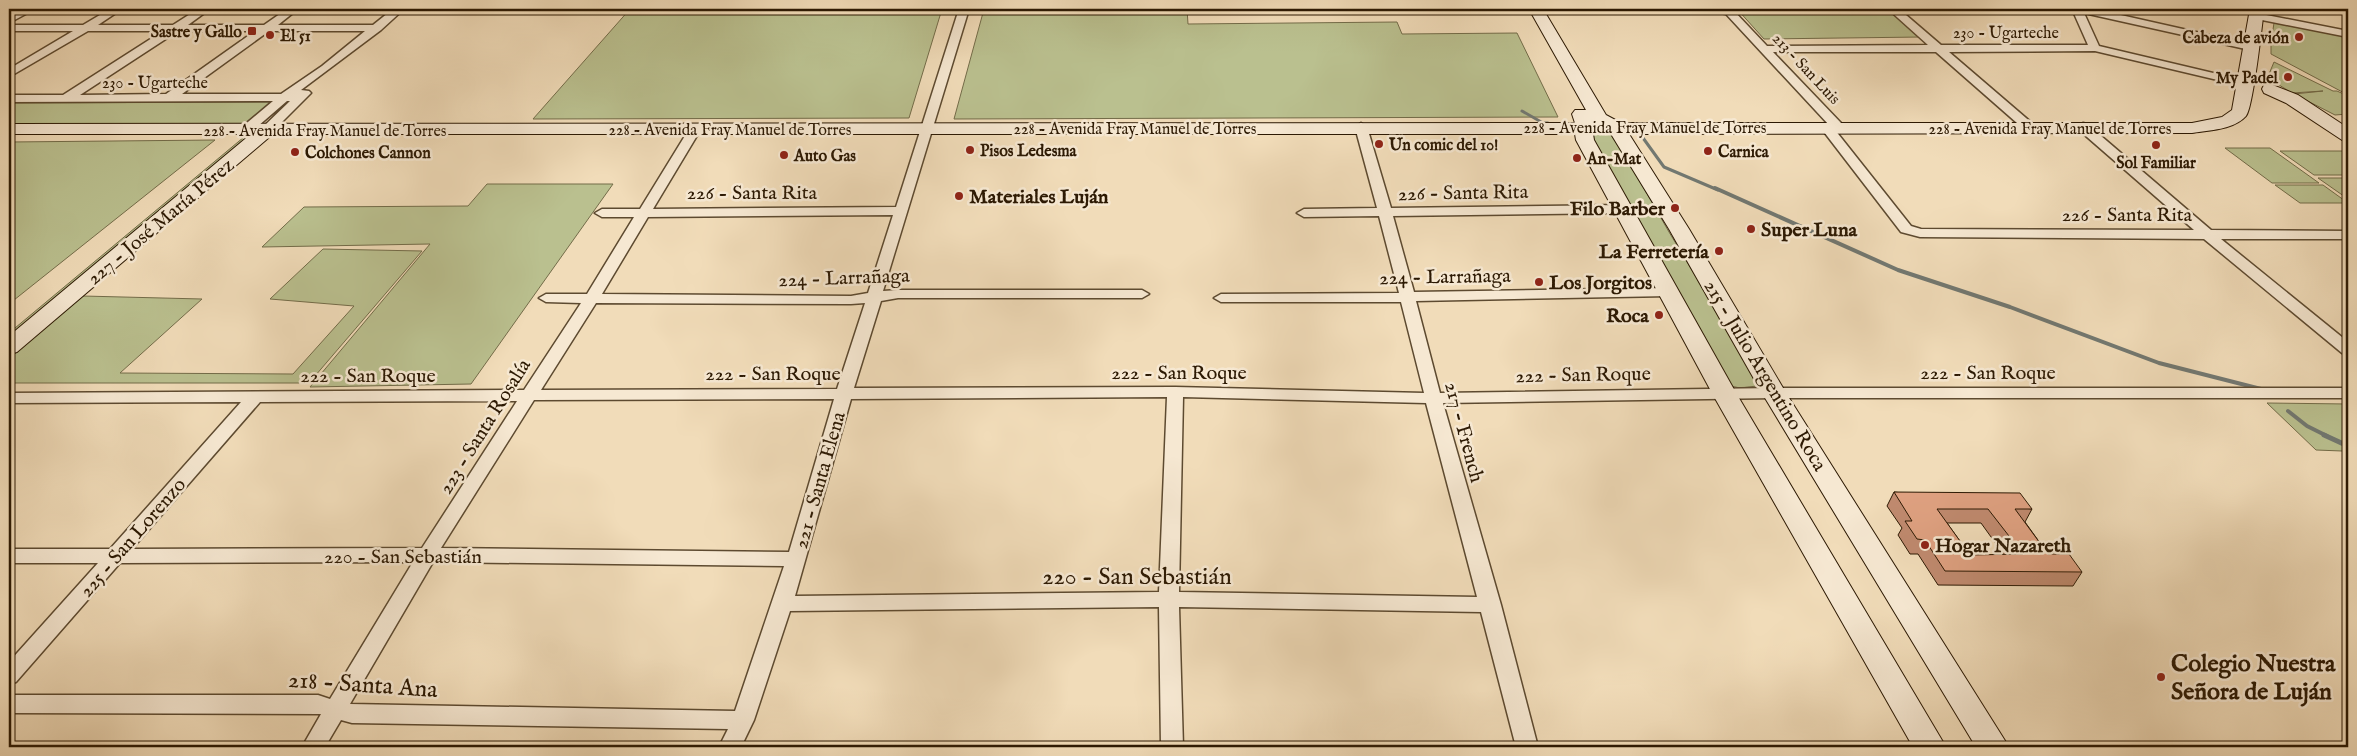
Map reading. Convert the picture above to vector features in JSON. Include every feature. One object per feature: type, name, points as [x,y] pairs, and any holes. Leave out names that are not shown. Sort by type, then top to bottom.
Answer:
[{"type":"street","points":[[9,20],[30,9]]},
{"type":"street","points":[[9,74],[117,9]]},
{"type":"street","points":[[67,98],[205,9]]},
{"type":"street","points":[[168,98],[293,9]]},
{"type":"street","name":"227 - José María Pérez","points":[[9,327],[284,97],[326,68],[399,9]]},
{"type":"street","name":"221 - Santa Elena","points":[[730,747],[743,720],[783,604],[844,394],[876,297],[964,9]]},
{"type":"street","points":[[1529,9],[1692,9]]},
{"type":"street","name":"215 - Julio Argentino Roca","points":[[1529,9],[1584,118],[1582,127],[1585,140],[1724,393],[1930,747]]},
{"type":"street","name":"215 - Julio Argentino Roca","points":[[1529,9],[1599,118],[1617,128],[1676,223],[1774,393],[1993,747]]},
{"type":"street","name":"213 - San Luis","points":[[1712,9],[1729,12],[1765,50],[1832,127],[1906,229]]},
{"type":"street","points":[[1893,9],[2029,127]]},
{"type":"street","points":[[2077,9],[2095,48]]},
{"type":"street","points":[[2081,9],[2250,47]]},
{"type":"street","points":[[2256,12],[2348,34]]},
{"type":"street","name":"228 - Avenida Fray Manuel de Torres","points":[[9,129],[2178,128],[2215,125],[2235,117],[2240,112],[2256,12]]},
{"type":"street","points":[[9,28],[377,28]]},
{"type":"street","name":"230 - Ugarteche","points":[[1765,50],[2095,48],[2244,82]]},
{"type":"street","name":"227 - José María Pérez","points":[[9,347],[267,130],[302,97],[326,68]]},
{"type":"street","points":[[2244,82],[2292,100],[2348,136]]},
{"type":"street","points":[[2244,82],[2265,89]]},
{"type":"street","name":"230 - Ugarteche","points":[[9,99],[302,97]]},
{"type":"street","name":"217 - French","points":[[1361,127],[1409,297],[1433,398],[1528,747]]},
{"type":"street","points":[[2083,127],[2207,234],[2348,350]]},
{"type":"street","name":"223 - Santa Rosalía","points":[[313,747],[427,555],[591,299],[695,129]]},
{"type":"street","name":"226 - Santa Rita","points":[[1304,213],[1623,209]]},
{"type":"street","name":"226 - Santa Rita","points":[[602,213],[902,211]]},
{"type":"street","name":"226 - Santa Rita","points":[[1906,229],[1920,233],[2348,235]]},
{"type":"street","name":"224 - Larrañaga","points":[[1221,298],[1409,297],[1669,292]]},
{"type":"street","name":"224 - Larrañaga","points":[[546,298],[851,300],[898,294],[1142,294]]},
{"type":"street","points":[[1172,747],[1169,599],[1175,392]]},
{"type":"street","name":"222 - San Roque","points":[[9,398],[1175,392],[1433,398],[1724,393],[2348,393]]},
{"type":"street","name":"225 - San Lorenzo","points":[[9,676],[255,397]]},
{"type":"street","name":"220 - San Sebastián","points":[[9,556],[427,555],[797,559]]},
{"type":"street","name":"220 - San Sebastián","points":[[783,604],[1169,599],[1491,606]]},
{"type":"street","name":"218 - Santa Ana","points":[[9,704],[318,704],[352,714],[743,720]]},
{"type":"green space","points":[[630,9],[942,9],[909,118],[533,119]]},
{"type":"green space","points":[[984,9],[1187,9],[1188,24],[1397,22],[1402,34],[1517,33],[1558,117],[954,119]]},
{"type":"green space","points":[[1737,9],[1888,9],[1922,37],[1764,39]]},
{"type":"green space","points":[[2274,23],[2348,37],[2348,95],[2271,54],[2271,44],[2285,43],[2272,36]]},
{"type":"green space","points":[[2274,62],[2333,91],[2348,96],[2348,114],[2335,115],[2294,94],[2323,91],[2292,93],[2271,80],[2269,74]]},
{"type":"green space","points":[[283,102],[257,124],[9,125],[9,103]]},
{"type":"green space","points":[[1607,132],[1614,136],[1757,378],[1757,386],[1740,388],[1731,386],[1587,135]]},
{"type":"green space","points":[[244,137],[252,137],[9,341],[9,333]]},
{"type":"green space","points":[[215,140],[9,304],[9,142]]},
{"type":"green space","points":[[2225,148],[2270,148],[2319,183],[2272,183]]},
{"type":"green space","points":[[2280,151],[2348,151],[2348,175],[2314,175]]},
{"type":"green space","points":[[2318,178],[2348,178],[2348,199]]},
{"type":"green space","points":[[487,184],[613,184],[471,384],[310,387],[430,244],[262,247],[304,207],[468,206]]},
{"type":"green space","points":[[2275,185],[2323,185],[2348,203],[2300,203]]},
{"type":"green space","points":[[323,249],[422,251],[309,383],[9,383],[9,359],[83,296],[202,299],[120,373],[293,374],[354,306],[270,299]]},
{"type":"green space","points":[[2267,403],[2348,404],[2348,454],[2342,451],[2316,450]]},
{"type":"building","points":[[1894,492],[2020,493],[2032,509],[2015,509],[2048,554],[2069,554],[2082,572],[1945,571],[1925,540],[1917,539],[1905,521],[1912,521]],"holes":[[[1937,509],[1988,509],[2023,554],[1970,555]]]},
{"type":"waterway","points":[[1522,111],[1543,123],[1548,123]]},
{"type":"waterway","points":[[1638,131],[1664,167],[1718,190]]},
{"type":"waterway","points":[[1715,188],[1898,270],[2010,307],[2159,363],[2261,389]]},
{"type":"waterway","points":[[2288,411],[2307,426],[2327,436]]},
{"type":"waterway","points":[[2324,435],[2348,446]]},
{"type":"place","name":"Sastre y Gallo","points":[[252,31]]},
{"type":"place","name":"El 51","points":[[270,35]]},
{"type":"place","name":"Cabeza de avión","points":[[2299,37]]},
{"type":"place","name":"My Padel","points":[[2288,77]]},
{"type":"place","name":"Un comic del 10!","points":[[1379,144]]},
{"type":"place","name":"Sol Familiar","points":[[2156,145]]},
{"type":"place","name":"Pisos Ledesma","points":[[970,150]]},
{"type":"place","name":"Carnica","points":[[1708,151]]},
{"type":"place","name":"Colchones Cannon","points":[[295,152]]},
{"type":"place","name":"Auto Gas","points":[[784,155]]},
{"type":"place","name":"An-Mat","points":[[1577,158]]},
{"type":"place","name":"Materiales Luján","points":[[959,196]]},
{"type":"place","name":"Filo Barber","points":[[1675,208]]},
{"type":"place","name":"Super Luna","points":[[1751,229]]},
{"type":"place","name":"La Ferretería","points":[[1719,251]]},
{"type":"place","name":"Los Jorgitos","points":[[1539,282]]},
{"type":"place","name":"Roca","points":[[1659,315]]},
{"type":"place","name":"Hogar Nazareth","points":[[1925,545]]},
{"type":"place","name":"Colegio Nuestra Señora de Luján","points":[[2161,677]]}]
